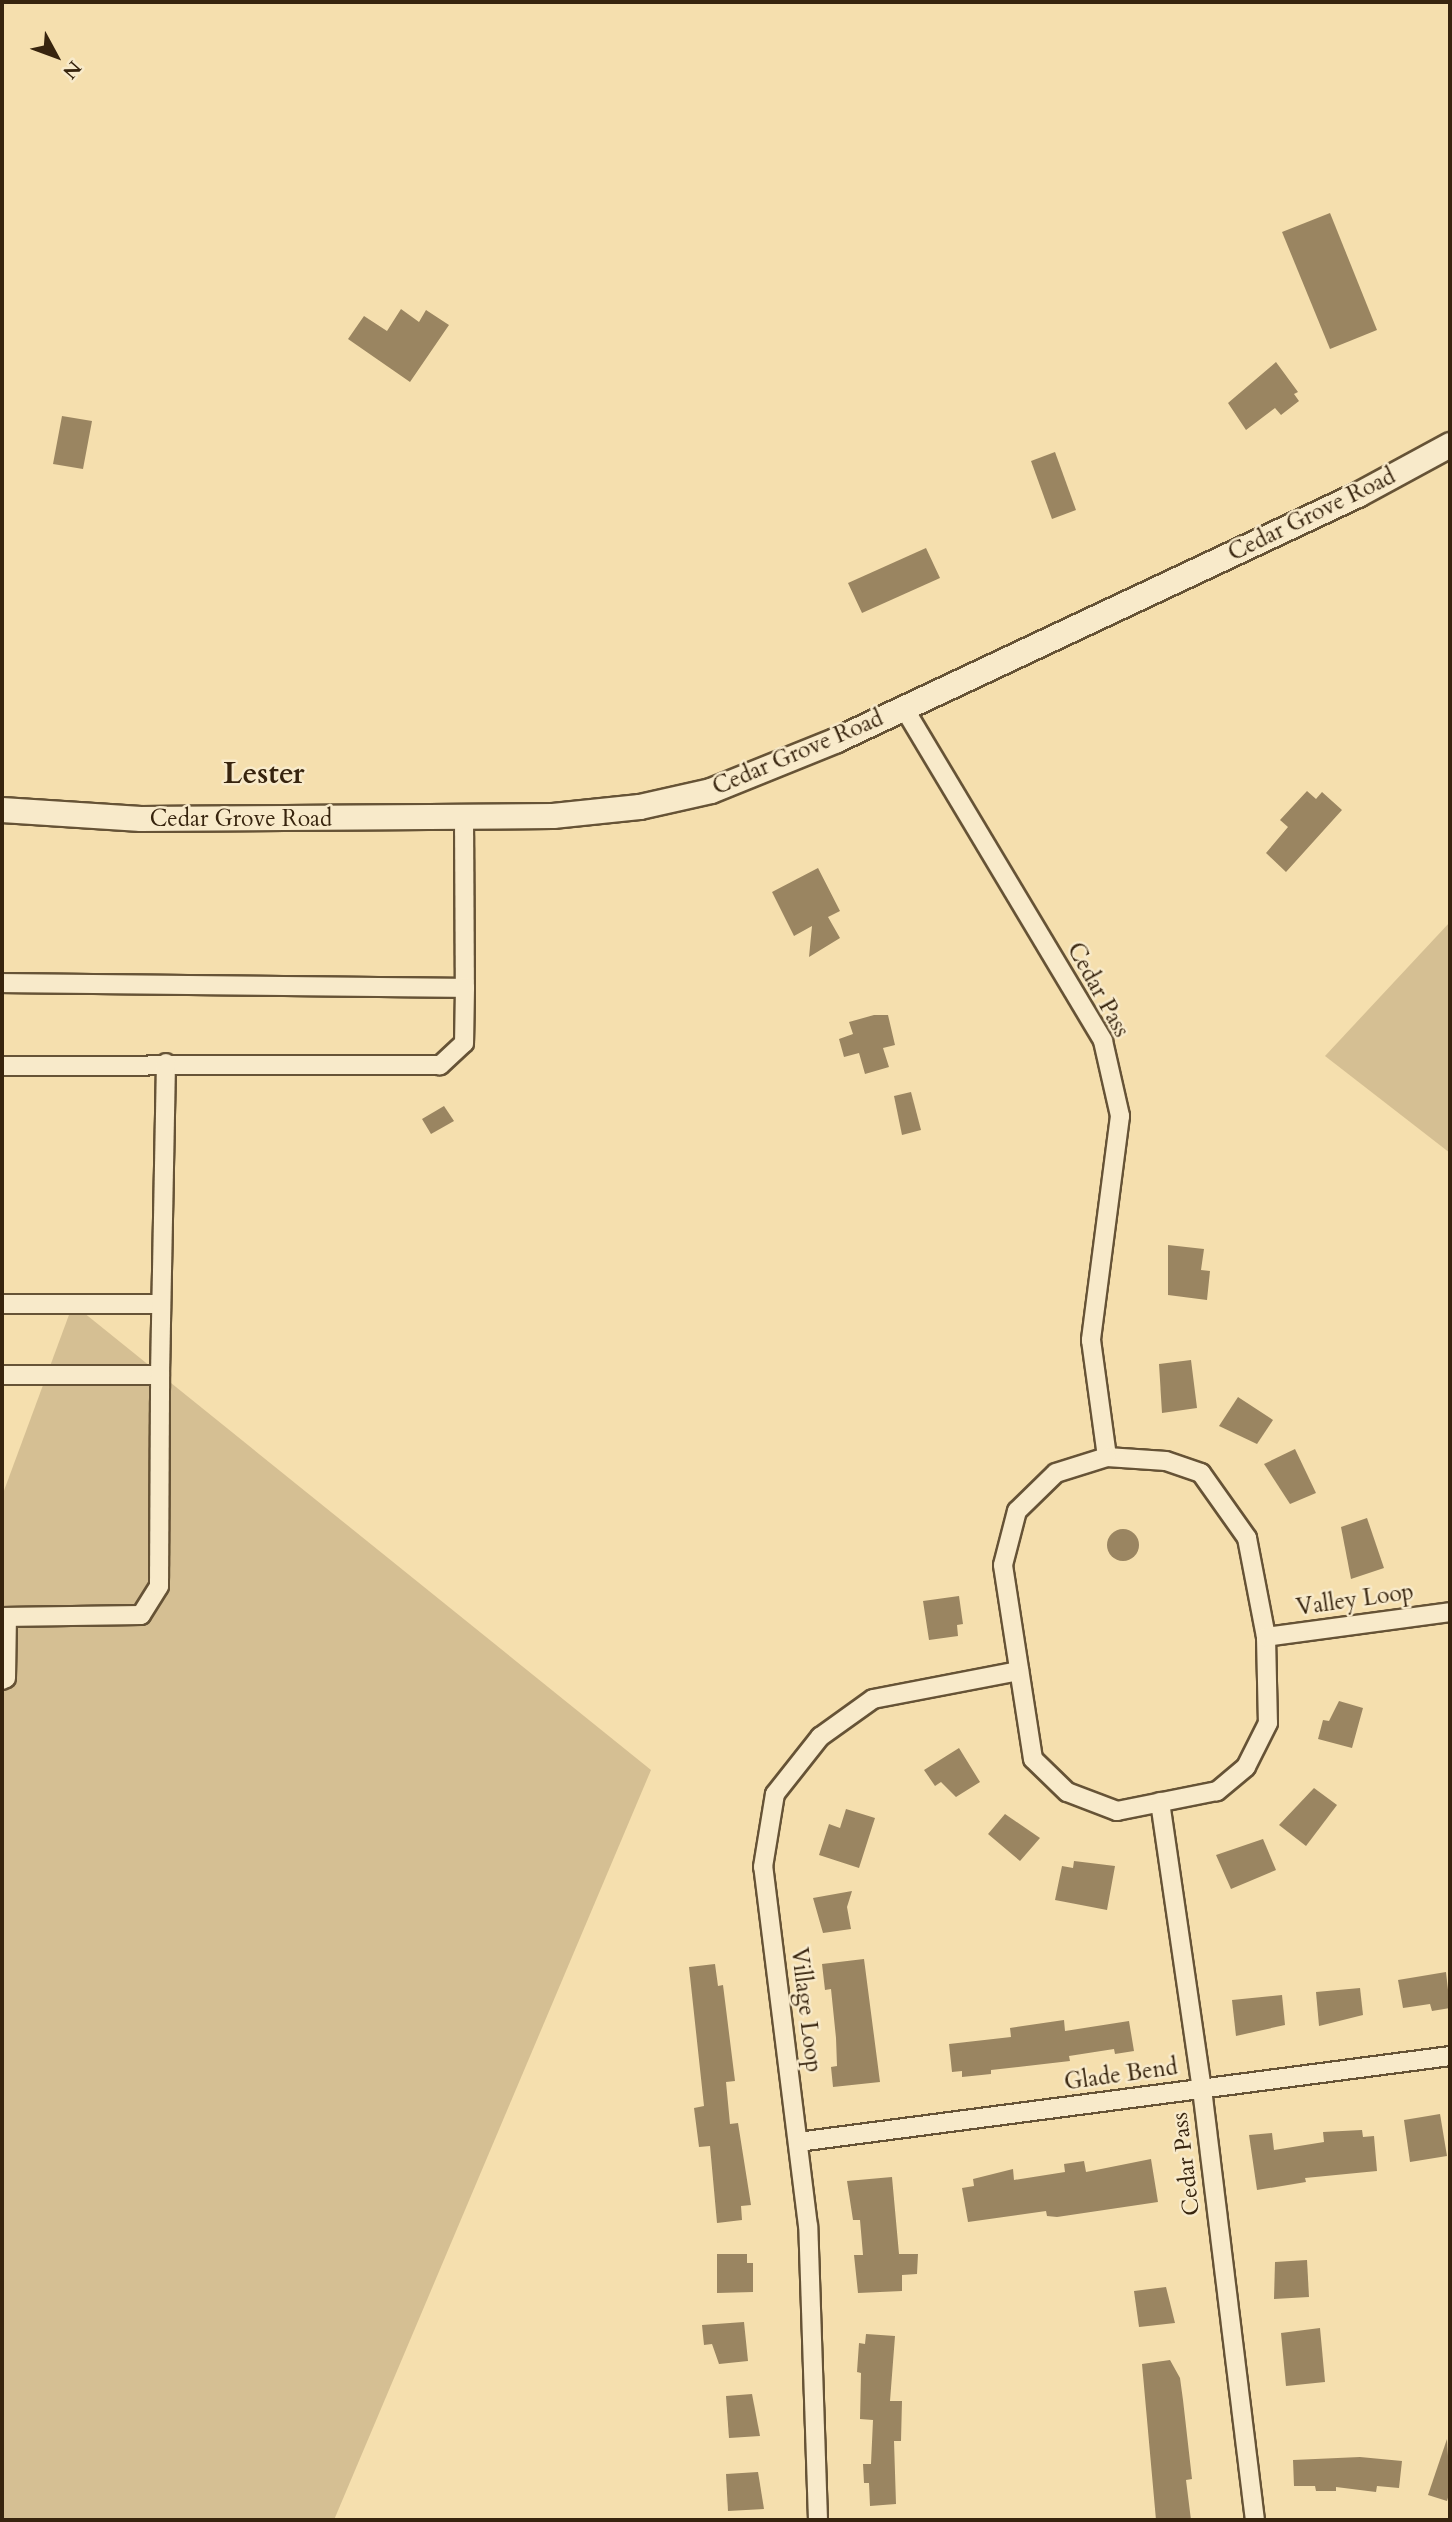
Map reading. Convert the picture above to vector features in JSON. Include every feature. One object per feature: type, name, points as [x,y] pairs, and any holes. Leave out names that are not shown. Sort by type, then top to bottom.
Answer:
[{"type":"main road","name":"Cedar Grove Road","points":[[2,810],[141,820],[553,816],[640,807],[711,791],[789,762],[1359,495],[1450,445]]},
{"type":"street","name":"Cedar Pass","points":[[904,708],[1103,1041],[1120,1116],[1091,1340],[1107,1457]]},
{"type":"street","points":[[2,1066],[166,1063],[440,1065],[464,1043],[464,817]]},
{"type":"street","points":[[2,983],[465,988]]},
{"type":"street","points":[[2,1680],[6,1678],[4,1617],[141,1615],[159,1586],[166,1063]]},
{"type":"street","points":[[2,1304],[161,1304]]},
{"type":"street","points":[[2,1375],[160,1375]]},
{"type":"street","points":[[1107,1457],[1166,1461],[1201,1474],[1226,1502],[1247,1538],[1266,1637],[1268,1723],[1246,1767],[1217,1791],[1117,1811],[1067,1792],[1032,1759],[1003,1565],[1017,1511],[1056,1473],[1107,1457]]},
{"type":"street","name":"Valley Loop","points":[[1266,1637],[1450,1612]]},
{"type":"street","name":"Village Loop","points":[[818,2520],[808,2226],[763,1867],[775,1794],[820,1737],[873,1699],[1019,1671]]},
{"type":"street","name":"Cedar Pass","points":[[1160,1802],[1202,2089],[1255,2520]]},
{"type":"street","name":"Glade Bend","points":[[798,2143],[1450,2056]]},
{"type":"shaded area","points":[[1450,922],[1450,1153],[1325,1056]]},
{"type":"shaded area","points":[[73,1304],[651,1770],[334,2520],[2,2520],[2,1496]]},
{"type":"building","points":[[1330,213],[1377,330],[1330,349],[1282,232]]},
{"type":"building","points":[[401,309],[419,322],[426,310],[449,325],[410,382],[348,339],[364,316],[387,331]]},
{"type":"building","points":[[1276,362],[1298,392],[1294,394],[1299,401],[1281,415],[1275,408],[1246,430],[1228,403]]},
{"type":"building","points":[[62,416],[92,421],[83,469],[53,464]]},
{"type":"building","points":[[1055,452],[1076,510],[1052,519],[1031,461]]},
{"type":"building","points":[[926,548],[940,578],[862,613],[848,583]]},
{"type":"building","points":[[1307,791],[1316,799],[1322,792],[1342,810],[1286,872],[1266,853],[1288,827],[1280,820]]},
{"type":"building","points":[[818,868],[840,911],[828,917],[840,938],[809,957],[812,926],[794,936],[772,892]]},
{"type":"building","points":[[874,1015],[888,1015],[895,1045],[883,1048],[889,1067],[865,1074],[859,1053],[844,1057],[839,1039],[853,1034],[849,1022]]},
{"type":"building","points":[[911,1092],[921,1130],[902,1135],[894,1096]]},
{"type":"building","points":[[444,1106],[454,1121],[431,1134],[422,1119]]},
{"type":"building","points":[[1168,1245],[1204,1249],[1201,1270],[1210,1271],[1207,1300],[1168,1295]]},
{"type":"building","points":[[1191,1360],[1197,1408],[1162,1413],[1159,1364]]},
{"type":"building","points":[[1238,1397],[1273,1420],[1257,1444],[1219,1426]]},
{"type":"building","points":[[1295,1449],[1316,1493],[1290,1504],[1264,1464]]},
{"type":"building","points":[[1367,1518],[1384,1568],[1351,1579],[1341,1527]]},
{"type":"building","points":[[1123,1529],[1135,1533],[1139,1545],[1135,1557],[1123,1561],[1111,1557],[1107,1545],[1111,1533]]},
{"type":"building","points":[[959,1596],[963,1624],[957,1625],[958,1636],[929,1640],[923,1601]]},
{"type":"building","points":[[1339,1701],[1363,1708],[1352,1748],[1318,1739],[1323,1720],[1329,1721]]},
{"type":"building","points":[[959,1748],[980,1782],[956,1797],[941,1782],[935,1786],[924,1770]]},
{"type":"building","points":[[1314,1788],[1337,1805],[1306,1846],[1279,1825]]},
{"type":"building","points":[[846,1809],[875,1818],[859,1868],[819,1855],[829,1824],[840,1828]]},
{"type":"building","points":[[1005,1814],[1040,1838],[1020,1861],[988,1834]]},
{"type":"building","points":[[1263,1839],[1276,1870],[1231,1889],[1216,1855]]},
{"type":"building","points":[[1074,1861],[1115,1866],[1107,1910],[1055,1900],[1062,1866],[1073,1868]]},
{"type":"building","points":[[852,1891],[847,1907],[851,1929],[823,1933],[813,1898]]},
{"type":"building","points":[[864,1959],[880,2082],[833,2087],[831,2067],[837,2066],[836,2038],[831,1989],[825,1990],[822,1964]]},
{"type":"building","points":[[715,1964],[718,1986],[723,1985],[735,2081],[726,2082],[730,2124],[738,2123],[751,2205],[741,2206],[742,2220],[717,2223],[710,2146],[699,2147],[694,2108],[704,2106],[689,1967]]},
{"type":"building","points":[[1446,1972],[1450,2008],[1432,2011],[1430,2004],[1403,2008],[1398,1980]]},
{"type":"building","points":[[1360,1988],[1363,2015],[1319,2026],[1316,1992]]},
{"type":"building","points":[[1282,1995],[1285,2025],[1236,2036],[1232,2000]]},
{"type":"building","points":[[1064,2020],[1065,2031],[1129,2021],[1134,2051],[1115,2054],[1114,2049],[1069,2056],[1070,2061],[991,2070],[991,2074],[962,2077],[962,2071],[952,2072],[949,2044],[1011,2037],[1010,2028]]},
{"type":"building","points":[[1440,2114],[1447,2156],[1410,2162],[1404,2120]]},
{"type":"building","points":[[1362,2130],[1363,2137],[1374,2136],[1377,2171],[1305,2178],[1306,2182],[1257,2190],[1249,2135],[1272,2133],[1274,2150],[1324,2142],[1323,2132]]},
{"type":"building","points":[[1151,2159],[1158,2202],[1057,2217],[1047,2216],[1046,2211],[968,2222],[962,2188],[974,2186],[973,2179],[1013,2169],[1014,2180],[1065,2172],[1064,2164],[1084,2161],[1086,2172]]},
{"type":"building","points":[[892,2177],[899,2254],[918,2254],[917,2274],[902,2275],[902,2291],[858,2293],[854,2255],[863,2255],[860,2220],[853,2220],[847,2181]]},
{"type":"building","points":[[717,2254],[747,2254],[747,2263],[753,2263],[753,2292],[717,2293]]},
{"type":"building","points":[[1307,2260],[1309,2297],[1274,2299],[1275,2262]]},
{"type":"building","points":[[1166,2287],[1175,2323],[1139,2327],[1134,2291]]},
{"type":"building","points":[[744,2322],[748,2361],[719,2364],[712,2344],[704,2345],[702,2325]]},
{"type":"building","points":[[1320,2328],[1325,2382],[1286,2386],[1281,2333]]},
{"type":"building","points":[[866,2334],[895,2336],[890,2401],[902,2401],[901,2441],[894,2441],[896,2504],[870,2506],[869,2483],[864,2483],[863,2464],[871,2464],[873,2420],[860,2419],[861,2373],[857,2372],[859,2343],[865,2344]]},
{"type":"building","points":[[1170,2360],[1180,2378],[1183,2400],[1192,2479],[1186,2480],[1191,2520],[1156,2520],[1142,2364]]},
{"type":"building","points":[[752,2394],[760,2436],[729,2438],[726,2396]]},
{"type":"building","points":[[1447,2439],[1450,2491],[1447,2501],[1428,2495]]},
{"type":"building","points":[[1360,2457],[1402,2461],[1399,2488],[1377,2486],[1376,2492],[1336,2487],[1336,2491],[1316,2491],[1315,2486],[1294,2486],[1293,2460]]},
{"type":"building","points":[[758,2472],[764,2509],[728,2511],[726,2474]]},
{"type":"district","name":"Lester","points":[[264,774]]}]
